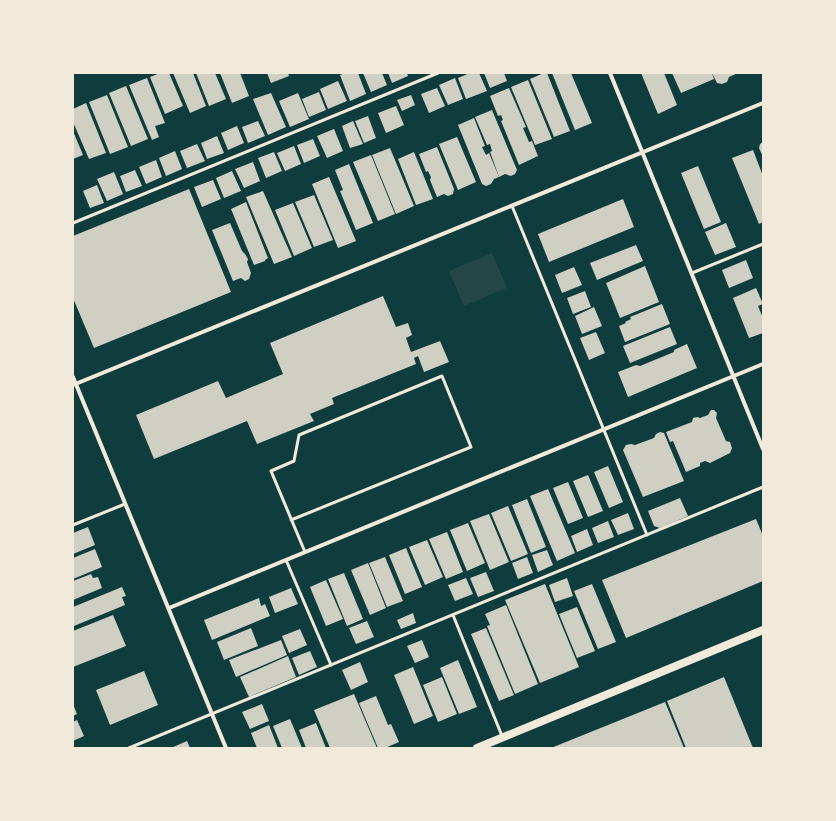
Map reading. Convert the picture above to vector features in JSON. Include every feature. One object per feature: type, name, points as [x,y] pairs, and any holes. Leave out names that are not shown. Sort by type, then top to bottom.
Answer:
[{"type":"main road","points":[[477,748],[763,630]]},
{"type":"street","points":[[610,73],[763,449]]},
{"type":"street","points":[[74,385],[763,103]]},
{"type":"street","points":[[168,608],[763,364]]},
{"type":"street","points":[[73,378],[74,385],[226,748]]},
{"type":"lane","points":[[73,223],[438,73]]},
{"type":"lane","points":[[512,206],[647,535]]},
{"type":"lane","points":[[692,273],[763,244]]},
{"type":"lane","points":[[291,520],[471,447],[442,376],[298,435],[294,461],[271,471],[291,520],[305,552]]},
{"type":"lane","points":[[129,748],[763,487]]},
{"type":"lane","points":[[73,525],[125,504]]},
{"type":"lane","points":[[286,560],[331,665]]},
{"type":"lane","points":[[453,615],[503,738]]},
{"type":"shaded area","points":[[492,253],[507,288],[464,306],[449,271]]},
{"type":"building","points":[[160,73],[169,73],[183,106],[165,114],[150,77]]},
{"type":"building","points":[[173,73],[193,73],[206,106],[190,113]]},
{"type":"building","points":[[196,73],[215,73],[226,99],[209,106]]},
{"type":"building","points":[[220,73],[240,73],[249,96],[232,103]]},
{"type":"building","points":[[267,73],[288,73],[289,76],[271,83]]},
{"type":"building","points":[[345,73],[358,73],[366,94],[350,101],[340,75]]},
{"type":"building","points":[[363,73],[382,73],[387,85],[371,92]]},
{"type":"building","points":[[388,73],[407,73],[408,76],[392,83]]},
{"type":"building","points":[[470,73],[479,73],[487,91],[466,99],[458,78]]},
{"type":"building","points":[[484,73],[504,73],[507,81],[490,88]]},
{"type":"building","points":[[547,73],[570,131],[554,137],[530,79]]},
{"type":"building","points":[[552,73],[571,73],[592,123],[575,130]]},
{"type":"building","points":[[641,73],[664,73],[677,105],[658,114]]},
{"type":"building","points":[[672,73],[712,73],[714,79],[681,93]]},
{"type":"building","points":[[712,73],[738,73],[729,77],[727,82],[722,84],[717,83]]},
{"type":"building","points":[[147,78],[165,123],[155,126],[159,137],[152,140],[129,85]]},
{"type":"building","points":[[455,78],[463,99],[448,105],[439,85]]},
{"type":"building","points":[[528,80],[552,139],[535,145],[511,87]]},
{"type":"building","points":[[338,81],[347,101],[328,109],[320,89]]},
{"type":"building","points":[[126,86],[148,139],[131,146],[109,93]]},
{"type":"building","points":[[437,88],[445,106],[429,113],[421,94]]},
{"type":"building","points":[[509,88],[526,127],[523,128],[529,142],[532,141],[538,156],[519,165],[501,121],[503,120],[501,115],[498,116],[490,96]]},
{"type":"building","points":[[319,92],[326,110],[309,117],[302,99]]},
{"type":"building","points":[[271,93],[286,127],[268,135],[253,99]]},
{"type":"building","points":[[298,93],[309,119],[290,127],[279,101]]},
{"type":"building","points":[[107,95],[128,147],[110,154],[89,102]]},
{"type":"building","points":[[411,95],[415,105],[402,111],[397,100]]},
{"type":"building","points":[[86,103],[106,153],[89,159],[73,122],[73,109]]},
{"type":"building","points":[[396,106],[404,125],[386,133],[378,113]]},
{"type":"building","points":[[492,110],[517,170],[515,174],[511,176],[505,174],[499,177],[490,152],[492,151],[490,144],[487,145],[475,117]]},
{"type":"building","points":[[368,116],[376,138],[364,143],[355,121]]},
{"type":"building","points":[[474,118],[485,146],[482,147],[486,155],[489,153],[499,177],[494,179],[491,184],[486,186],[482,184],[458,125]]},
{"type":"building","points":[[258,121],[265,136],[248,143],[242,127]]},
{"type":"building","points":[[353,121],[363,144],[350,148],[342,126]]},
{"type":"building","points":[[237,126],[244,143],[228,150],[221,133]]},
{"type":"building","points":[[334,129],[343,151],[327,158],[317,136]]},
{"type":"building","points":[[73,131],[83,155],[73,159]]},
{"type":"building","points":[[217,136],[224,153],[207,159],[201,143]]},
{"type":"building","points":[[457,137],[476,182],[458,190],[439,144]]},
{"type":"building","points":[[313,139],[320,156],[304,163],[297,145]]},
{"type":"building","points":[[763,142],[763,157],[759,148],[760,144]]},
{"type":"building","points":[[197,144],[205,161],[187,168],[180,151]]},
{"type":"building","points":[[294,146],[301,164],[285,171],[277,153]]},
{"type":"building","points":[[437,147],[454,189],[453,194],[448,196],[444,194],[437,197],[430,180],[431,177],[428,171],[426,172],[419,154]]},
{"type":"building","points":[[390,148],[414,206],[396,214],[372,155]]},
{"type":"building","points":[[753,150],[763,176],[763,222],[759,224],[732,158]]},
{"type":"building","points":[[175,151],[182,169],[166,176],[159,158]]},
{"type":"building","points":[[274,152],[282,171],[266,178],[258,158]]},
{"type":"building","points":[[414,152],[433,199],[416,205],[398,159]]},
{"type":"building","points":[[371,155],[395,214],[378,221],[353,162]]},
{"type":"building","points":[[156,160],[162,177],[146,184],[139,167]]},
{"type":"building","points":[[253,162],[260,181],[244,188],[235,169]]},
{"type":"building","points":[[349,164],[373,223],[356,230],[340,191],[343,190],[335,170]]},
{"type":"building","points":[[698,166],[721,222],[704,229],[681,173]]},
{"type":"building","points":[[135,170],[142,186],[126,192],[120,176]]},
{"type":"building","points":[[232,171],[241,191],[224,198],[216,178]]},
{"type":"building","points":[[114,172],[123,194],[107,201],[97,179]]},
{"type":"building","points":[[329,177],[356,241],[338,248],[312,184]]},
{"type":"building","points":[[213,180],[221,199],[202,207],[194,187]]},
{"type":"building","points":[[97,185],[104,203],[90,208],[83,191]]},
{"type":"building","points":[[189,189],[231,292],[94,348],[73,298],[73,236]]},
{"type":"building","points":[[263,191],[292,257],[274,264],[246,197]]},
{"type":"building","points":[[314,195],[333,240],[314,247],[295,202]]},
{"type":"building","points":[[623,199],[634,227],[549,262],[538,234]]},
{"type":"building","points":[[246,202],[268,258],[265,261],[254,265],[231,209]]},
{"type":"building","points":[[293,203],[312,248],[294,256],[275,210]]},
{"type":"building","points":[[230,223],[242,251],[248,259],[247,262],[251,273],[249,279],[245,281],[241,278],[233,281],[212,230]]},
{"type":"building","points":[[726,223],[736,247],[715,255],[705,232]]},
{"type":"building","points":[[636,245],[643,261],[597,280],[590,263]]},
{"type":"building","points":[[746,260],[753,278],[729,288],[722,270]]},
{"type":"building","points":[[645,266],[659,302],[620,318],[606,283]]},
{"type":"building","points":[[574,267],[582,285],[562,293],[555,275]]},
{"type":"building","points":[[756,288],[763,304],[758,306],[763,318],[763,333],[749,338],[733,298]]},
{"type":"building","points":[[585,291],[591,307],[573,314],[567,298]]},
{"type":"building","points":[[383,296],[396,327],[408,323],[412,335],[406,338],[411,352],[440,341],[449,362],[424,372],[418,356],[414,358],[416,364],[332,398],[334,404],[310,414],[314,421],[257,444],[247,421],[154,459],[136,415],[218,381],[226,398],[283,374],[270,343]]},
{"type":"building","points":[[662,304],[670,324],[625,342],[619,326],[631,319],[630,317]]},
{"type":"building","points":[[594,307],[602,326],[582,334],[575,316]]},
{"type":"building","points":[[670,327],[677,344],[630,363],[623,346]]},
{"type":"building","points":[[596,332],[605,353],[589,360],[580,338]]},
{"type":"building","points":[[687,344],[697,368],[628,397],[618,372],[636,365],[640,366],[674,352],[674,350]]},
{"type":"building","points":[[711,410],[714,410],[717,413],[716,418],[726,441],[730,442],[732,448],[730,453],[710,463],[705,461],[700,463],[700,466],[686,472],[673,441],[670,442],[666,432],[692,422],[693,418],[700,418],[708,415]]},
{"type":"building","points":[[660,432],[664,433],[684,481],[643,497],[623,450],[626,445],[635,445],[654,438],[656,434]]},
{"type":"building","points":[[608,466],[623,502],[609,508],[594,472]]},
{"type":"building","points":[[588,475],[603,511],[588,517],[573,481]]},
{"type":"building","points":[[568,482],[583,518],[568,524],[553,488]]},
{"type":"building","points":[[548,489],[575,553],[557,561],[530,496]]},
{"type":"building","points":[[680,498],[688,516],[660,528],[654,526],[648,511]]},
{"type":"building","points":[[527,499],[546,547],[531,553],[512,505]]},
{"type":"building","points":[[508,506],[528,554],[511,561],[491,513]]},
{"type":"building","points":[[628,513],[634,529],[618,535],[611,520]]},
{"type":"building","points":[[489,514],[509,562],[490,570],[470,521]]},
{"type":"building","points":[[756,519],[763,536],[763,581],[626,638],[602,580]]},
{"type":"building","points":[[608,521],[614,537],[598,543],[592,528]]},
{"type":"building","points":[[468,523],[485,563],[467,571],[450,530]]},
{"type":"building","points":[[88,527],[95,545],[73,554],[73,533]]},
{"type":"building","points":[[587,529],[593,545],[577,552],[571,536]]},
{"type":"building","points":[[447,532],[463,572],[446,579],[429,539]]},
{"type":"building","points":[[427,540],[443,577],[425,585],[409,547]]},
{"type":"building","points":[[406,548],[422,587],[405,594],[389,555]]},
{"type":"building","points":[[95,549],[102,567],[73,579],[73,558]]},
{"type":"building","points":[[547,550],[553,565],[538,572],[532,555]]},
{"type":"building","points":[[385,557],[403,601],[387,607],[369,563]]},
{"type":"building","points":[[527,557],[533,573],[518,579],[512,563]]},
{"type":"building","points":[[368,563],[386,608],[370,615],[351,570]]},
{"type":"building","points":[[486,572],[494,591],[478,597],[470,578]]},
{"type":"building","points":[[344,573],[363,619],[347,626],[328,579]]},
{"type":"building","points":[[91,574],[93,578],[98,577],[102,588],[73,600],[73,581]]},
{"type":"building","points":[[466,578],[473,594],[455,601],[448,585]]},
{"type":"building","points":[[567,578],[573,596],[555,602],[549,585]]},
{"type":"building","points":[[326,580],[343,619],[326,626],[310,587]]},
{"type":"building","points":[[545,584],[579,667],[540,683],[505,600]]},
{"type":"building","points":[[592,584],[616,642],[598,649],[574,591]]},
{"type":"building","points":[[122,587],[126,596],[122,597],[125,605],[74,626],[73,607]]},
{"type":"building","points":[[291,588],[298,604],[275,613],[269,597]]},
{"type":"building","points":[[259,598],[261,606],[265,604],[270,616],[212,640],[204,620]]},
{"type":"building","points":[[506,605],[538,684],[515,694],[487,626],[490,625],[485,614]]},
{"type":"building","points":[[577,607],[595,651],[577,658],[559,614]]},
{"type":"building","points":[[413,613],[416,623],[401,629],[397,620]]},
{"type":"building","points":[[113,615],[126,646],[73,667],[73,631]]},
{"type":"building","points":[[367,621],[374,637],[356,644],[349,628]]},
{"type":"building","points":[[251,628],[258,646],[224,660],[217,642]]},
{"type":"building","points":[[486,628],[514,695],[499,701],[471,634]]},
{"type":"building","points":[[300,629],[307,645],[289,653],[282,636]]},
{"type":"building","points":[[281,640],[287,655],[236,677],[229,660]]},
{"type":"building","points":[[422,640],[429,657],[415,663],[407,646]]},
{"type":"building","points":[[310,651],[317,667],[299,675],[292,658]]},
{"type":"building","points":[[288,656],[296,677],[249,697],[240,677]]},
{"type":"building","points":[[458,660],[477,707],[459,714],[440,668]]},
{"type":"building","points":[[360,662],[368,682],[351,690],[342,670]]},
{"type":"building","points":[[413,667],[433,716],[414,724],[394,675]]},
{"type":"building","points":[[144,671],[158,705],[110,725],[96,690]]},
{"type":"building","points":[[442,677],[457,714],[438,722],[423,685]]},
{"type":"building","points":[[724,677],[753,748],[686,748],[667,701]]},
{"type":"building","points":[[354,694],[377,748],[330,748],[314,710]]},
{"type":"building","points":[[376,696],[388,725],[391,724],[399,742],[385,748],[378,748],[359,703]]},
{"type":"building","points":[[665,702],[684,748],[551,748]]},
{"type":"building","points":[[73,704],[77,714],[73,716]]},
{"type":"building","points":[[262,704],[269,721],[250,729],[242,712]]},
{"type":"building","points":[[290,719],[302,748],[282,748],[273,726]]},
{"type":"building","points":[[77,720],[84,736],[73,741],[73,722]]},
{"type":"building","points":[[316,723],[326,748],[306,748],[299,730]]},
{"type":"building","points":[[269,725],[278,748],[257,748],[251,733]]},
{"type":"building","points":[[187,741],[190,748],[171,748]]}]
